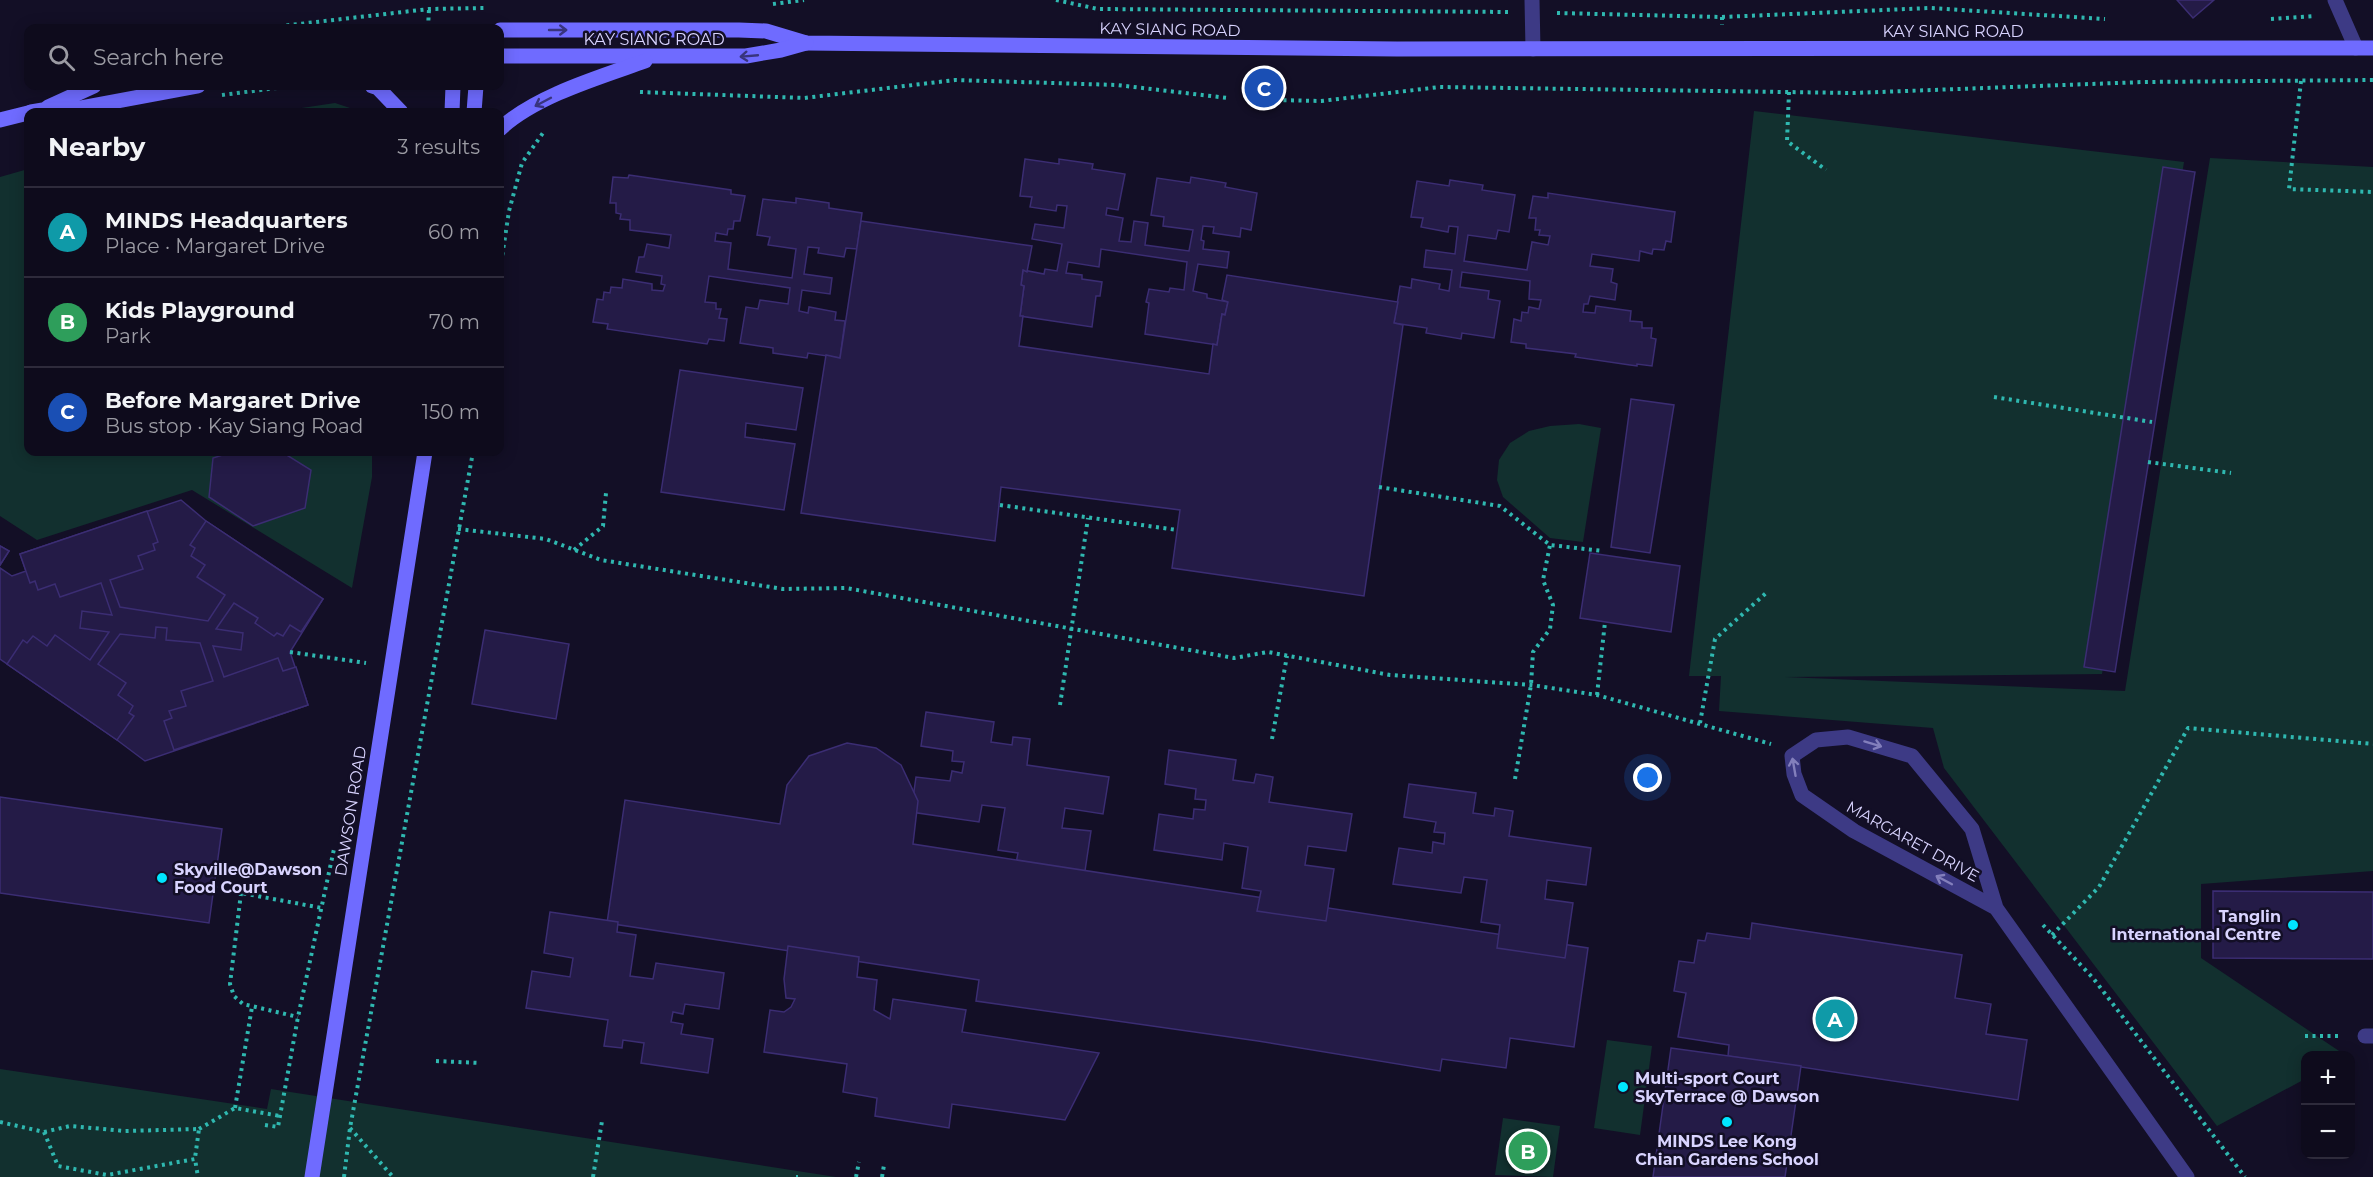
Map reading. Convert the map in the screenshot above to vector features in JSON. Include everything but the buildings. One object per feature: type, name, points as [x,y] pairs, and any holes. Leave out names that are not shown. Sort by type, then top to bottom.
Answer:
[{"type":"street","points":[[1532,6],[1533,49]]},
{"type":"street","points":[[2339,7],[2356,48]]},
{"type":"street","name":"KAY SIANG ROAD","points":[[504,30],[748,30],[766,31],[806,43]]},
{"type":"street","name":"KAY SIANG ROAD","points":[[504,56],[656,58],[746,56],[773,52],[806,43],[1533,49],[2373,48]]},
{"type":"street","points":[[504,126],[539,104],[580,83],[656,58]]},
{"type":"street","points":[[43,108],[85,90]]},
{"type":"street","points":[[80,108],[177,90]]},
{"type":"street","points":[[380,90],[397,108]]},
{"type":"street","points":[[452,108],[453,90]]},
{"type":"street","points":[[474,108],[476,90]]},
{"type":"street","points":[[0,120],[24,114]]},
{"type":"street","name":"DAWSON ROAD","points":[[312,1177],[424,456]]},
{"type":"street","name":"MARGARET DRIVE","points":[[1996,908],[1854,831],[1802,795],[1794,774],[1792,756],[1816,740],[1848,737],[1912,756],[1972,829],[1996,908],[2187,1177]]},
{"type":"path","points":[[1056,0],[1098,9],[1532,6],[1722,17],[1930,8],[2115,20]]},
{"type":"path","points":[[2264,20],[2339,7]]},
{"type":"path","points":[[428,24],[429,9]]},
{"type":"path","points":[[1722,17],[1722,49]]},
{"type":"path","points":[[303,24],[322,22]]},
{"type":"path","points":[[630,92],[804,98],[955,80],[1117,84],[1228,98]]},
{"type":"path","points":[[1276,100],[1321,101],[1440,87],[1853,93],[2131,82],[2373,80]]},
{"type":"path","points":[[2301,81],[2289,189],[2373,192]]},
{"type":"path","points":[[1789,92],[1787,141],[1826,170]]},
{"type":"path","points":[[504,244],[509,211],[522,163],[546,128]]},
{"type":"path","points":[[1994,397],[2152,422]]},
{"type":"path","points":[[344,1177],[350,1128],[472,456]]},
{"type":"path","points":[[2148,462],[2231,473]]},
{"type":"path","points":[[1379,487],[1500,506],[1550,545],[1602,551]]},
{"type":"path","points":[[574,550],[603,526],[606,493]]},
{"type":"path","points":[[1000,505],[1177,530]]},
{"type":"path","points":[[1060,705],[1088,518]]},
{"type":"path","points":[[458,529],[546,539],[601,560],[783,589],[846,588],[1234,658],[1268,652],[1390,675],[1531,685],[1597,695],[1767,741],[1792,756]]},
{"type":"path","points":[[1515,778],[1531,685],[1533,652],[1550,629],[1553,604],[1543,580],[1550,545]]},
{"type":"path","points":[[1700,723],[1715,639],[1766,593]]},
{"type":"path","points":[[1597,695],[1605,622]]},
{"type":"path","points":[[365,672],[368,651]]},
{"type":"path","points":[[290,652],[366,663]]},
{"type":"path","points":[[1272,739],[1287,656]]},
{"type":"path","points":[[2052,934],[2099,887],[2188,728],[2373,744]]},
{"type":"path","points":[[265,1125],[278,1127],[298,1017],[336,838]]},
{"type":"path","points":[[214,888],[322,908]]},
{"type":"path","points":[[241,893],[230,984],[234,996],[243,1004],[252,1007],[298,1017]]},
{"type":"path","points":[[2040,922],[2093,978],[2245,1177]]},
{"type":"path","points":[[235,1108],[252,1007]]},
{"type":"path","points":[[2305,1036],[2369,1036]]},
{"type":"path","points":[[436,1061],[480,1063]]},
{"type":"path","points":[[0,1122],[44,1132],[70,1126],[125,1131],[199,1129],[235,1108],[280,1116]]},
{"type":"path","points":[[593,1177],[602,1121]]},
{"type":"path","points":[[350,1128],[393,1177]]},
{"type":"path","points":[[198,1177],[195,1159],[199,1129]]},
{"type":"path","points":[[44,1132],[58,1166],[108,1175],[195,1159]]},
{"type":"path","points":[[856,1177],[859,1162]]},
{"type":"path","points":[[882,1177],[884,1165]]},
{"type":"green space","points":[[335,103],[350,108],[302,108]]},
{"type":"green space","points":[[1754,111],[2184,162],[2102,674],[1785,677],[2125,691],[2210,158],[2373,167],[2373,871],[2201,884],[2201,958],[2339,1051],[2301,1051],[2301,1081],[2217,1126],[1944,768],[1933,728],[1719,711],[1721,676],[1689,676]]},
{"type":"green space","points":[[24,170],[24,456],[372,456],[372,477],[352,588],[192,490],[37,540],[0,516],[0,177]]},
{"type":"green space","points":[[1579,424],[1601,428],[1583,542],[1550,538],[1503,497],[1497,480],[1499,460],[1510,443],[1529,431],[1550,426]]},
{"type":"green space","name":"Multi-sport Court SkyTerrace @ Dawson","points":[[1607,1040],[1652,1046],[1640,1135],[1594,1128]]},
{"type":"green space","points":[[0,1069],[267,1109],[271,1089],[836,1177],[0,1177]]},
{"type":"green space","points":[[1503,1118],[1560,1126],[1553,1177],[1495,1175]]},
{"type":"place","name":"Before Margaret Drive","points":[[1264,88]]},
{"type":"place","name":"Skyville@Dawson Food Court","points":[[162,878]]},
{"type":"place","name":"Tanglin International Centre","points":[[2293,925]]},
{"type":"place","name":"MINDS Headquarters","points":[[1835,1019]]},
{"type":"place","name":"Multi-sport Court SkyTerrace @ Dawson","points":[[1623,1087]]},
{"type":"place","name":"MINDS Lee Kong Chian Gardens School","points":[[1727,1122]]},
{"type":"place","name":"Kids Playground","points":[[1528,1151]]}]
